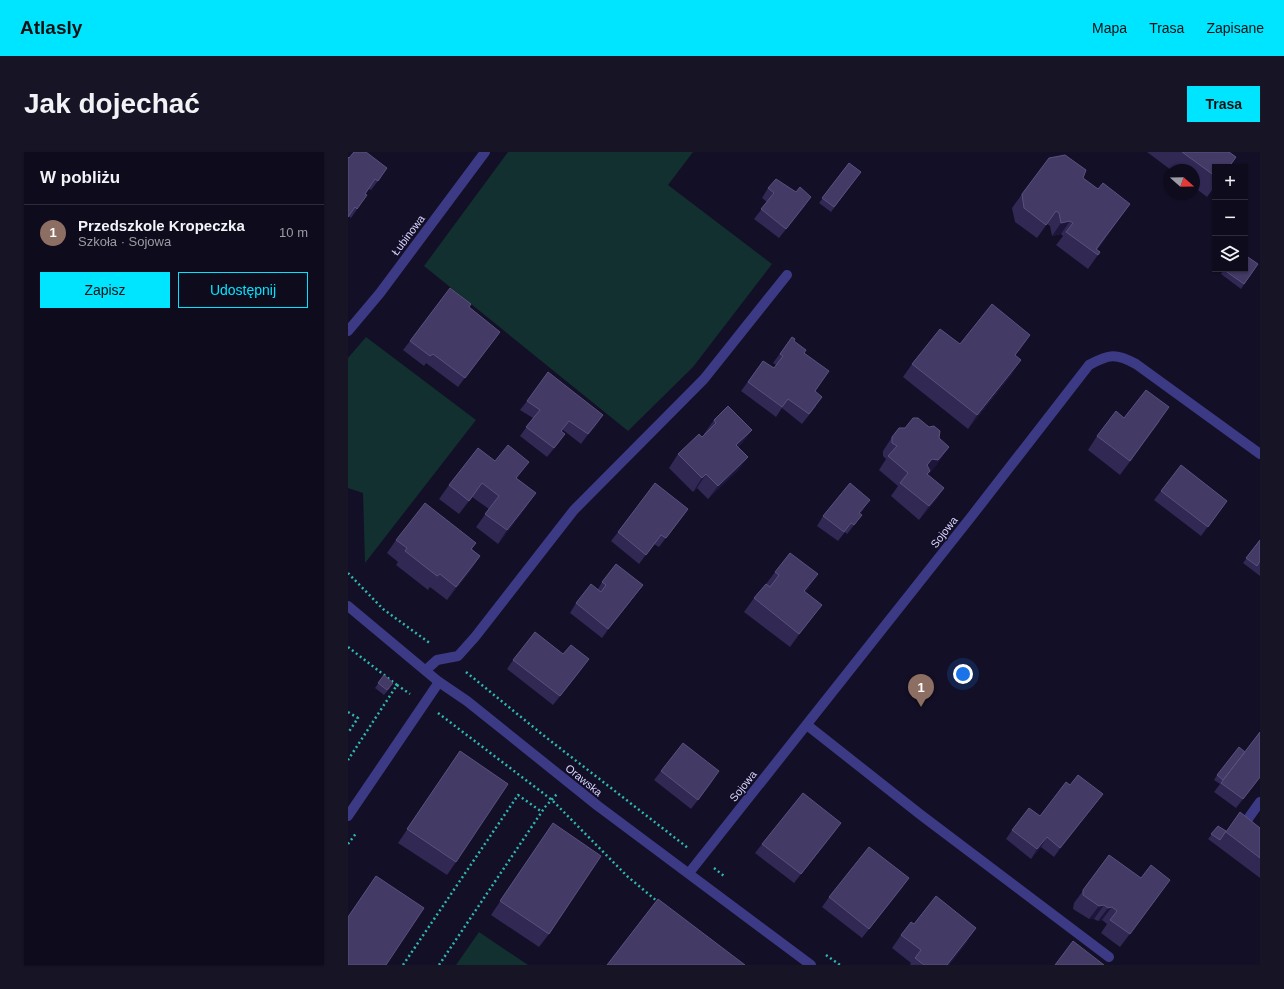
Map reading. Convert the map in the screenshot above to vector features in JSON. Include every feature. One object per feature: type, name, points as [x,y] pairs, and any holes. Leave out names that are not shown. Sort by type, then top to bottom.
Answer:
[{"type":"street","name":"Łubinowa","points":[[348,332],[380,293],[485,152]]},
{"type":"street","points":[[426,670],[437,660],[458,656],[475,637],[574,510],[704,379],[787,275]]},
{"type":"street","name":"Sojowa","points":[[689,874],[1089,365],[1104,356],[1121,356],[1136,364],[1260,454]]},
{"type":"street","name":"Orawska","points":[[348,606],[439,682],[467,701],[568,782],[811,965]]},
{"type":"street","points":[[348,816],[439,682]]},
{"type":"street","points":[[807,725],[915,810],[1109,958]]},
{"type":"street","points":[[1244,823],[1260,802]]},
{"type":"path","points":[[348,573],[384,609],[449,658],[555,745],[725,876]]},
{"type":"path","points":[[348,647],[397,685],[348,760]]},
{"type":"path","points":[[348,712],[358,718],[348,732]]},
{"type":"path","points":[[437,713],[552,800],[627,876],[662,906]]},
{"type":"path","points":[[439,965],[542,812],[568,782]]},
{"type":"path","points":[[403,965],[518,795],[542,812]]},
{"type":"path","points":[[822,951],[840,965]]},
{"type":"green space","points":[[508,152],[693,152],[668,185],[772,264],[693,367],[628,431],[424,266]]},
{"type":"green space","points":[[366,337],[476,420],[365,563],[363,493],[348,488],[348,358]]},
{"type":"green space","points":[[479,932],[528,965],[456,965]]},
{"type":"building","points":[[354,152],[366,152],[387,168],[378,181],[375,179],[365,194],[367,195],[357,209],[355,207],[348,217],[348,157],[349,158]]},
{"type":"building","points":[[1182,152],[1229,152],[1236,157],[1231,164],[1212,164],[1212,174]]},
{"type":"building","points":[[1065,155],[1086,170],[1083,178],[1098,189],[1103,183],[1130,204],[1096,249],[1100,252],[1098,255],[1066,232],[1073,223],[1070,221],[1061,223],[1059,213],[1056,211],[1046,225],[1024,208],[1022,194],[1049,158]]},
{"type":"building","points":[[849,163],[861,172],[834,207],[822,198]]},
{"type":"building","points":[[776,179],[796,192],[800,187],[811,197],[786,229],[761,209],[774,193],[768,188]]},
{"type":"building","points":[[1248,257],[1258,264],[1244,284],[1227,272],[1248,272]]},
{"type":"building","points":[[450,288],[471,304],[469,307],[500,332],[465,378],[433,354],[430,356],[410,341]]},
{"type":"building","points":[[992,304],[1030,335],[1015,355],[1021,360],[977,415],[912,364],[940,329],[960,344]]},
{"type":"building","points":[[792,337],[795,339],[794,341],[806,350],[804,353],[829,371],[815,391],[822,397],[809,414],[788,399],[782,407],[748,382],[763,361],[774,368],[783,356],[780,354]]},
{"type":"building","points":[[548,372],[603,415],[588,434],[569,421],[561,431],[565,434],[554,448],[526,427],[540,410],[527,401]]},
{"type":"building","points":[[1146,390],[1169,407],[1130,461],[1097,436],[1116,411],[1124,418]]},
{"type":"building","points":[[728,406],[752,430],[736,445],[748,457],[718,486],[706,474],[702,478],[678,454],[699,434],[702,437],[716,423],[714,420]]},
{"type":"building","points":[[913,418],[918,418],[929,427],[934,426],[940,431],[939,438],[949,447],[938,460],[932,459],[927,465],[930,471],[927,474],[944,488],[929,506],[900,483],[908,473],[888,456],[897,446],[892,443],[892,437],[899,428],[905,428]]},
{"type":"building","points":[[508,445],[529,462],[516,478],[536,493],[507,530],[485,514],[499,496],[482,483],[469,501],[449,485],[478,448],[495,461]]},
{"type":"building","points":[[1181,465],[1227,501],[1208,527],[1161,491]]},
{"type":"building","points":[[655,483],[688,509],[666,538],[661,535],[646,555],[618,532]]},
{"type":"building","points":[[850,483],[870,500],[859,513],[862,515],[854,525],[851,523],[844,532],[823,516]]},
{"type":"building","points":[[425,503],[476,543],[471,549],[480,556],[456,587],[440,574],[437,576],[405,551],[407,548],[396,540]]},
{"type":"building","points":[[1260,540],[1260,561],[1257,566],[1246,558]]},
{"type":"building","points":[[790,553],[818,574],[804,591],[822,605],[799,634],[754,598],[766,584],[770,587],[779,575],[775,572]]},
{"type":"building","points":[[616,564],[643,585],[608,629],[576,603],[591,584],[601,592],[606,585],[602,582]]},
{"type":"building","points":[[535,632],[563,654],[571,645],[589,659],[560,696],[513,660]]},
{"type":"building","points":[[384,675],[393,683],[387,690],[378,683]]},
{"type":"building","points":[[1260,732],[1260,777],[1243,799],[1221,783]]},
{"type":"building","points":[[683,743],[719,771],[698,800],[661,771]]},
{"type":"building","points":[[1239,747],[1245,752],[1223,780],[1217,775]]},
{"type":"building","points":[[460,751],[508,784],[456,862],[407,829]]},
{"type":"building","points":[[1078,775],[1103,794],[1060,848],[1047,837],[1037,849],[1012,830],[1029,808],[1040,816],[1066,782],[1070,785]]},
{"type":"building","points":[[803,793],[841,823],[801,874],[762,844]]},
{"type":"building","points":[[1240,812],[1260,828],[1260,858],[1226,832]]},
{"type":"building","points":[[553,823],[601,856],[549,934],[500,901]]},
{"type":"building","points":[[1218,826],[1226,831],[1220,840],[1211,834]]},
{"type":"building","points":[[869,847],[909,878],[869,929],[829,897]]},
{"type":"building","points":[[1109,855],[1141,878],[1151,865],[1170,880],[1130,934],[1110,920],[1117,911],[1112,907],[1108,908],[1104,905],[1099,906],[1083,895],[1083,890]]},
{"type":"building","points":[[376,876],[424,908],[386,965],[348,965],[348,917]]},
{"type":"building","points":[[936,896],[976,928],[947,965],[924,965],[915,958],[921,950],[901,935],[911,922],[914,924]]},
{"type":"building","points":[[658,899],[745,965],[607,965]]},
{"type":"building","points":[[1073,941],[1104,965],[1055,965]]},
{"type":"place","name":"Przedszkole Kropeczka","points":[[921,707]]}]
